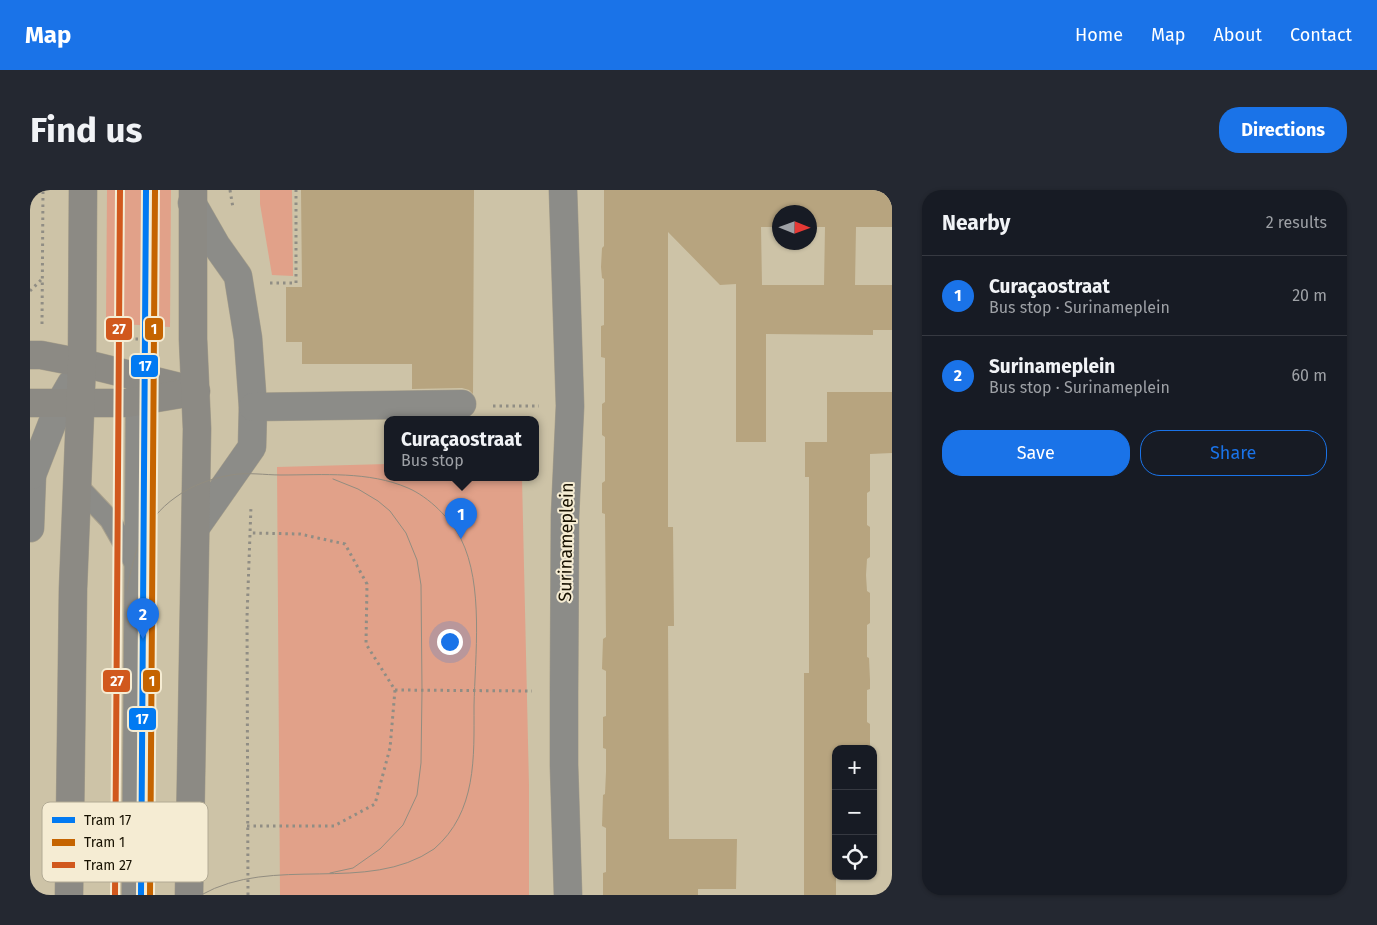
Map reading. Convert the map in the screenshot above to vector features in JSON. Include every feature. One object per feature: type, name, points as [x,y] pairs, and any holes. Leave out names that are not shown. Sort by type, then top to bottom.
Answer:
[{"type":"main road","points":[[71,802],[73,589],[77,484],[70,403],[82,352],[83,190]]},
{"type":"main road","points":[[190,802],[197,429],[193,339],[193,196]]},
{"type":"main road","points":[[35,355],[82,352],[136,389]]},
{"type":"main road","points":[[30,403],[70,403],[136,389],[196,391]]},
{"type":"main road","points":[[68,882],[68,895]]},
{"type":"main road","points":[[76,882],[77,895]]},
{"type":"main road","points":[[188,882],[188,895]]},
{"type":"street","name":"Surinameplein","points":[[563,190],[570,406],[565,516],[564,692],[568,895]]},
{"type":"street","points":[[193,196],[216,245],[238,276],[248,338],[253,407],[252,448],[196,528]]},
{"type":"street","points":[[30,528],[31,470],[70,403]]},
{"type":"street","points":[[253,407],[462,404]]},
{"type":"lane","points":[[133,802],[136,389]]},
{"type":"lane","points":[[77,484],[110,520],[134,563]]},
{"type":"lane","points":[[132,882],[132,895]]},
{"type":"path","points":[[35,355],[43,278],[43,190]]},
{"type":"path","points":[[285,283],[296,283],[296,190]]},
{"type":"path","points":[[30,291],[43,278]]},
{"type":"path","points":[[82,352],[193,339]]},
{"type":"path","points":[[462,404],[479,406],[570,406]]},
{"type":"path","points":[[248,895],[247,617],[251,506]]},
{"type":"path","points":[[247,826],[334,826],[375,804],[390,748],[395,690],[366,644],[367,584],[345,544],[300,534],[251,533]]},
{"type":"path","points":[[395,690],[564,692]]},
{"type":"shaded area","points":[[107,190],[171,190],[170,327],[106,323]]},
{"type":"shaded area","points":[[260,190],[292,190],[293,276],[272,275],[260,204]]},
{"type":"shaded area","points":[[384,464],[384,481],[522,481],[529,786],[529,895],[280,895],[277,467]]},
{"type":"building","points":[[301,190],[474,190],[473,394],[469,390],[462,388],[412,389],[412,364],[302,364],[302,342],[286,342],[286,287],[302,287]]},
{"type":"building","points":[[604,190],[892,190],[892,227],[856,227],[855,285],[892,285],[892,330],[873,330],[873,335],[766,334],[766,442],[736,442],[736,284],[720,285],[668,232],[668,527],[673,527],[674,626],[668,626],[669,839],[737,839],[736,889],[698,889],[698,895],[603,895],[603,873],[606,872],[606,828],[602,826],[606,772],[606,749],[603,748],[603,717],[606,716],[606,671],[602,669],[603,639],[606,637],[605,514],[602,513],[602,483],[605,481],[605,437],[602,435],[602,404],[605,402],[605,358],[601,357],[601,326],[604,325],[602,248],[604,246]],"holes":[[[772,205],[817,205],[817,227],[825,227],[824,285],[762,285],[761,227],[772,227]]]},
{"type":"building","points":[[827,392],[892,392],[892,453],[870,454],[870,491],[867,493],[870,557],[867,559],[866,575],[867,591],[870,593],[870,623],[867,625],[867,657],[869,658],[870,689],[867,690],[867,722],[870,724],[870,745],[832,745],[832,880],[836,880],[836,895],[804,895],[804,673],[809,673],[809,477],[805,477],[805,442],[827,442]]},
{"type":"tram line","name":"27","points":[[116,802],[120,190]]},
{"type":"tram line","name":"17","points":[[142,802],[146,190]]},
{"type":"tram line","name":"1","points":[[151,802],[155,190]]},
{"type":"tram line","points":[[127,590],[137,550],[155,516],[182,493],[203,483],[237,474],[346,475],[384,481]]},
{"type":"tram line","points":[[330,873],[353,868],[380,849],[403,825],[417,795],[421,763],[422,690],[421,585],[417,560],[406,533],[390,511],[378,501],[358,489],[333,479]]},
{"type":"tram line","points":[[201,895],[229,883],[258,877],[350,873],[379,870],[408,863],[434,849],[448,834],[466,801],[473,764],[476,643],[473,577],[468,557],[457,531],[439,509],[416,492],[386,481]]},
{"type":"tram line","name":"27","points":[[115,882],[115,895]]},
{"type":"tram line","name":"17","points":[[141,882],[141,895]]},
{"type":"tram line","name":"1","points":[[150,882],[150,895]]},
{"type":"place","name":"Curaçaostraat","points":[[461,539]]},
{"type":"place","name":"Surinameplein","points":[[143,639]]}]
